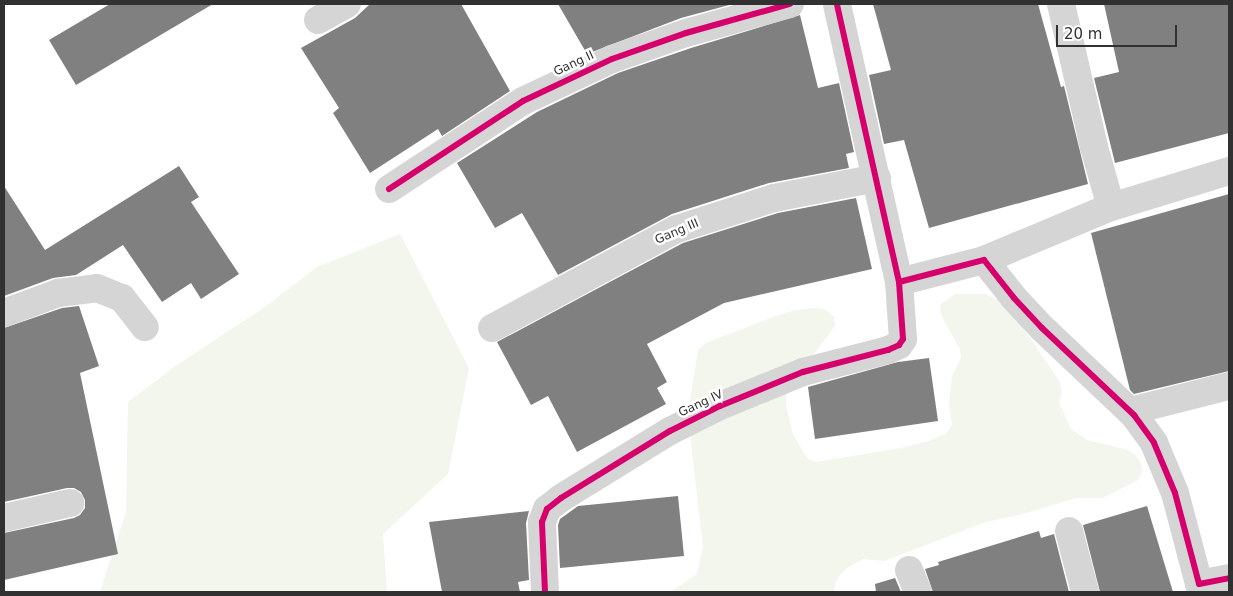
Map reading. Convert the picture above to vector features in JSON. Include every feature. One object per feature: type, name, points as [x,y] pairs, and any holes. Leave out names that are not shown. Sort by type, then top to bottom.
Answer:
[{"type":"street","points":[[318,20],[347,4]]},
{"type":"street","name":"Gang II","points":[[389,189],[523,101],[612,59],[686,32],[790,4]]},
{"type":"street","name":"Gang IV","points":[[546,592],[542,522],[547,509],[613,465],[670,431],[720,406],[803,372],[888,350],[899,345],[903,339],[899,282],[837,4]]},
{"type":"street","points":[[1061,4],[1094,147],[1111,207]]},
{"type":"street","points":[[899,282],[984,260],[1111,207],[1229,171]]},
{"type":"street","name":"Gang III","points":[[492,328],[677,229],[774,198],[877,178]]},
{"type":"street","points":[[984,260],[1014,298],[1042,328],[1130,411],[1154,443],[1176,493],[1200,588],[1229,578]]},
{"type":"street","points":[[4,313],[58,293],[96,288],[122,298],[145,327]]},
{"type":"street","points":[[1130,411],[1229,386]]},
{"type":"street","points":[[4,518],[70,503]]},
{"type":"street","points":[[1069,531],[1085,592]]},
{"type":"shaded area","points":[[400,234],[469,368],[448,474],[383,534],[387,592],[100,592],[126,512],[128,402],[177,365],[265,307],[317,267]]},
{"type":"shaded area","points":[[955,294],[985,294],[1010,308],[1060,382],[1062,392],[1059,402],[1071,429],[1087,440],[1128,450],[1136,456],[1141,463],[1142,472],[1137,481],[1102,498],[1076,498],[1023,514],[986,522],[884,561],[863,559],[847,568],[840,575],[835,583],[834,592],[670,592],[697,574],[703,547],[689,425],[689,407],[698,350],[706,343],[795,310],[817,308],[826,310],[834,317],[835,326],[789,387],[786,397],[786,406],[793,434],[807,458],[816,462],[901,448],[929,441],[947,433],[952,424],[949,406],[952,376],[961,358],[960,349],[941,315],[940,305]]},
{"type":"building","points":[[110,4],[213,4],[76,85],[49,40]]},
{"type":"building","points":[[370,4],[461,4],[510,91],[442,136],[438,129],[370,173],[333,113],[339,108],[301,48],[355,18]]},
{"type":"building","points":[[558,4],[733,4],[681,18],[587,54]]},
{"type":"building","points":[[873,4],[1038,4],[1061,87],[1064,86],[1088,184],[929,228],[904,140],[884,144],[869,75],[891,70]]},
{"type":"building","points":[[1104,4],[1229,4],[1229,133],[1115,163],[1094,78],[1119,72]]},
{"type":"building","points":[[800,15],[818,88],[839,83],[854,152],[846,154],[849,168],[769,183],[672,214],[558,275],[522,213],[495,228],[457,163],[537,112],[618,73],[691,48]]},
{"type":"building","points":[[179,166],[199,197],[191,202],[239,274],[201,299],[191,283],[162,302],[123,245],[76,275],[53,278],[4,296],[4,186],[45,250]]},
{"type":"building","points":[[1229,194],[1229,371],[1134,394],[1130,390],[1091,233]]},
{"type":"building","points":[[856,198],[872,269],[724,303],[647,344],[667,382],[657,388],[666,404],[577,452],[548,396],[531,405],[497,342],[683,243],[778,213]]},
{"type":"building","points":[[79,306],[99,366],[80,373],[118,554],[4,580],[4,533],[74,518],[80,515],[85,508],[85,500],[81,492],[74,488],[67,488],[4,502],[4,328],[62,308]]},
{"type":"building","points":[[929,358],[938,421],[815,439],[808,387],[898,362]]},
{"type":"building","points":[[678,496],[684,556],[560,568],[558,525],[560,519],[578,506]]},
{"type":"building","points":[[1147,506],[1173,592],[1100,592],[1083,525]]},
{"type":"building","points":[[529,511],[526,523],[529,580],[518,582],[520,592],[442,592],[429,522]]},
{"type":"building","points":[[1039,531],[1041,538],[1054,534],[1069,592],[933,592],[925,569],[939,565],[938,562]]},
{"type":"building","points":[[895,578],[901,592],[876,592],[875,584]]},
{"type":"cycle path","points":[[389,189],[523,101],[612,59],[686,33],[790,4]]},
{"type":"cycle path","points":[[545,592],[542,522],[547,509],[561,498],[670,431],[720,406],[803,372],[888,350],[899,345],[903,339],[899,282],[837,4]]},
{"type":"cycle path","points":[[899,282],[984,260],[1014,298],[1042,328],[1134,415],[1154,443],[1175,493],[1199,584],[1229,578]]}]
